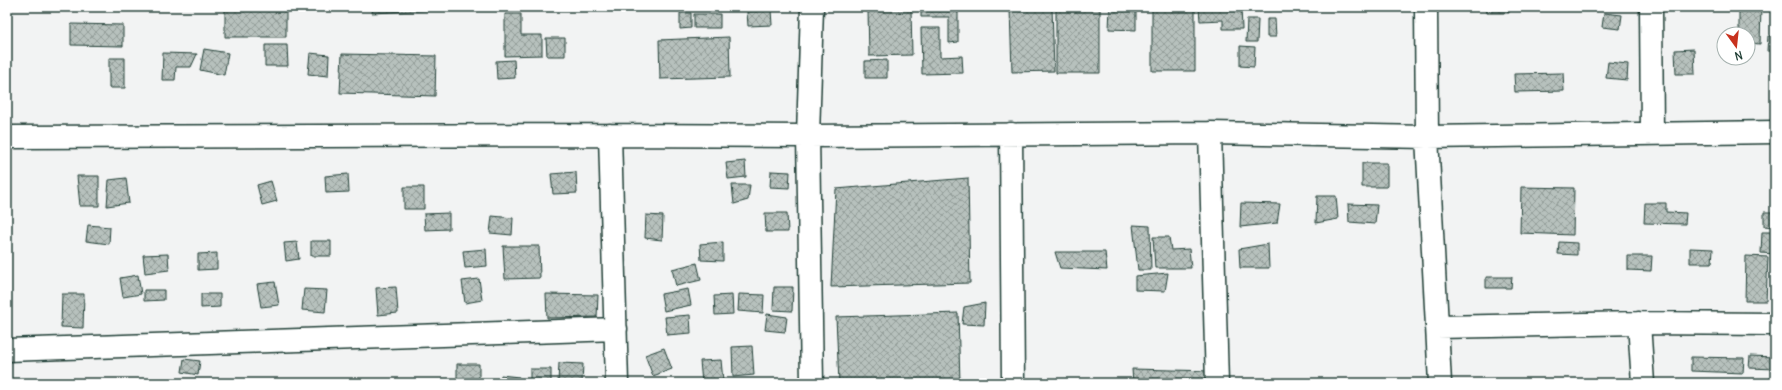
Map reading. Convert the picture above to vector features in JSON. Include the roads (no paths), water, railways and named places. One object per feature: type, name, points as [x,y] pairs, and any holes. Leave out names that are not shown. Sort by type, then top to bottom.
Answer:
[{"type":"street","points":[[812,7],[808,136],[812,383]]},
{"type":"street","points":[[1426,7],[1427,136],[1440,383]]},
{"type":"street","points":[[1651,7],[1652,134]]},
{"type":"street","points":[[7,137],[610,135],[808,136],[1210,133],[1427,136],[1775,132]]},
{"type":"street","points":[[1210,133],[1217,383]]},
{"type":"street","points":[[1011,134],[1013,383]]},
{"type":"street","points":[[610,135],[617,383]]},
{"type":"street","points":[[1437,327],[1639,322],[1775,324]]},
{"type":"street","points":[[1639,322],[1643,383]]},
{"type":"street","points":[[7,350],[616,329]]}]
